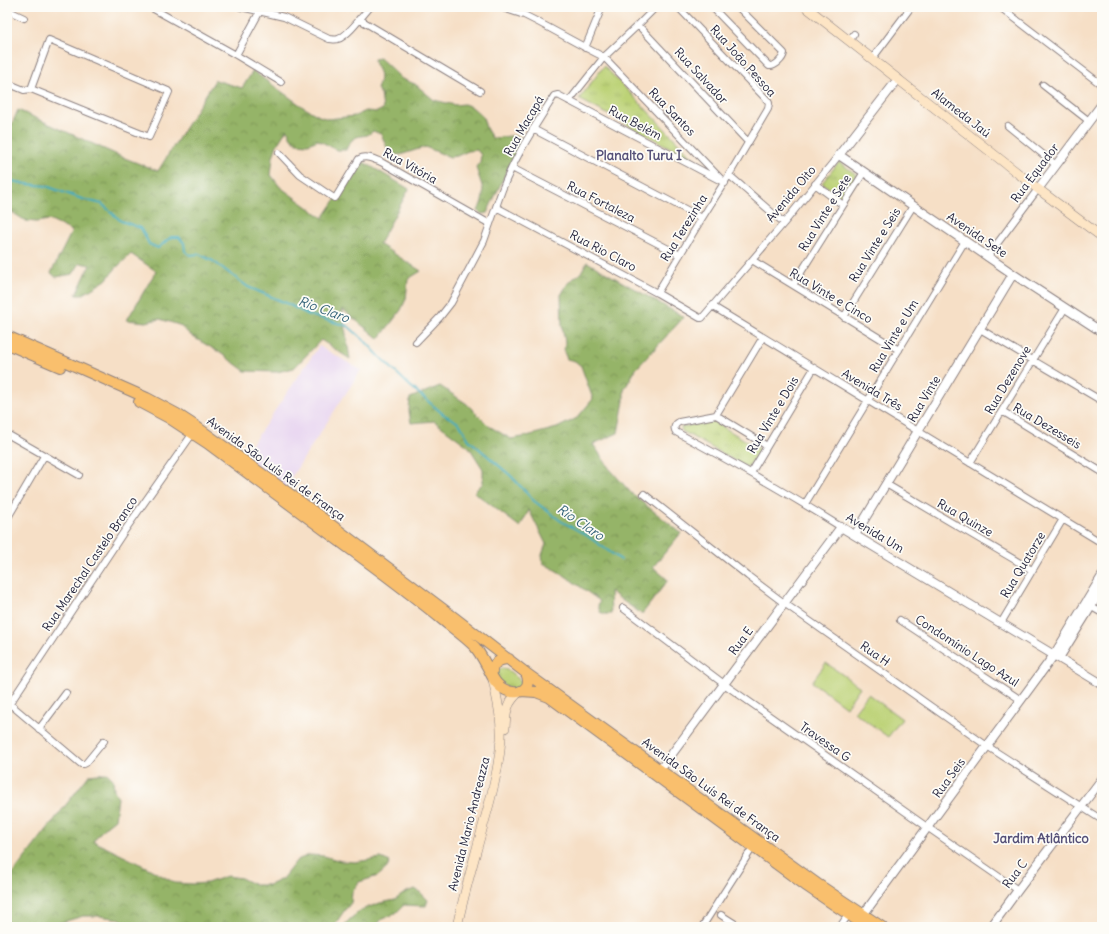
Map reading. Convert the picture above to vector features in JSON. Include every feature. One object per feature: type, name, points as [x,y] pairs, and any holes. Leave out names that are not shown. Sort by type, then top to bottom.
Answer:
[{"type":"main road","name":"Alameda Jaú","points":[[806,7],[852,38],[872,59],[1038,189],[1102,237]]},
{"type":"main road","name":"Avenida São Luís Rei de França","points":[[7,336],[147,398],[177,414],[306,505],[509,659]]},
{"type":"main road","name":"Avenida São Luís Rei de França","points":[[7,344],[144,404],[193,433],[426,605],[475,648],[493,678]]},
{"type":"main road","points":[[509,659],[526,673],[528,678],[527,685],[521,691],[513,693],[499,687],[493,678],[492,670],[495,663],[509,659]]},
{"type":"main road","name":"Avenida São Luís Rei de França","points":[[526,673],[819,885],[882,927]]},
{"type":"main road","name":"Avenida Mario Andreazza","points":[[457,927],[463,898],[493,791],[499,760],[501,727],[493,678]]},
{"type":"main road","name":"Avenida São Luís Rei de França","points":[[521,691],[536,692],[549,697],[805,885],[867,927]]},
{"type":"main road","name":"Avenida Mario Andreazza","points":[[457,927],[498,786],[505,750],[507,710],[511,700],[521,691]]},
{"type":"street","points":[[150,7],[281,82]]},
{"type":"street","points":[[241,7],[284,17],[329,39],[339,38],[345,35],[370,7]]},
{"type":"street","points":[[500,7],[522,14],[604,57]]},
{"type":"street","points":[[585,48],[602,7]]},
{"type":"street","points":[[569,101],[604,57],[656,7]]},
{"type":"street","name":"Rua João Pessoa","points":[[678,7],[768,101],[769,104],[768,109],[729,175]]},
{"type":"street","points":[[712,7],[769,66],[774,66],[784,56],[784,53],[738,7]]},
{"type":"street","points":[[872,59],[911,7]]},
{"type":"street","points":[[1000,7],[1102,85]]},
{"type":"street","points":[[7,10],[24,18]]},
{"type":"street","points":[[236,55],[260,11]]},
{"type":"street","points":[[359,19],[480,91]]},
{"type":"street","name":"Rua Salvador","points":[[638,25],[748,142]]},
{"type":"street","points":[[7,83],[24,90],[31,89],[149,137],[169,92],[49,40],[31,89]]},
{"type":"street","name":"Rua Santos","points":[[604,57],[725,183]]},
{"type":"street","name":"Avenida Oito","points":[[698,317],[702,318],[784,223],[839,155],[898,78]]},
{"type":"street","points":[[1043,85],[1089,121]]},
{"type":"street","name":"Rua Belém","points":[[556,95],[559,95],[725,183]]},
{"type":"street","name":"Rua Macapá","points":[[512,168],[533,129],[556,95]]},
{"type":"street","name":"Rua Equador","points":[[987,256],[1102,104]]},
{"type":"street","points":[[1008,126],[1056,165]]},
{"type":"street","points":[[533,129],[702,218]]},
{"type":"street","name":"Rua Vitória","points":[[279,153],[300,175],[334,198],[360,159],[363,157],[368,157],[381,162],[490,224]]},
{"type":"street","name":"Avenida Sete","points":[[839,155],[1013,274],[1102,332]]},
{"type":"street","points":[[416,342],[451,303],[484,241],[502,189],[512,168]]},
{"type":"street","name":"Rua Fortaleza","points":[[512,168],[680,255]]},
{"type":"street","name":"Rua Vinte e Sete","points":[[793,285],[864,172]]},
{"type":"street","points":[[729,175],[784,223]]},
{"type":"street","name":"Rua Terezinha","points":[[657,293],[729,175]]},
{"type":"street","points":[[815,184],[843,205]]},
{"type":"street","name":"Rua Vinte e Seis","points":[[844,317],[913,206]]},
{"type":"street","name":"Rua Rio Claro","points":[[496,207],[657,293],[698,317]]},
{"type":"street","name":"Rua Vinte e Um","points":[[805,504],[965,241]]},
{"type":"street","name":"Rua Vinte e Cinco","points":[[752,260],[899,350]]},
{"type":"street","name":"Rua Vinte","points":[[855,535],[1013,274]]},
{"type":"street","name":"Avenida Três","points":[[712,306],[1102,543]]},
{"type":"street","name":"Rua Dezenove","points":[[970,463],[1065,308]]},
{"type":"street","points":[[980,330],[1102,401]]},
{"type":"street","points":[[763,337],[716,415],[767,446]]},
{"type":"street","name":"Rua Vinte e Dois","points":[[751,473],[814,368]]},
{"type":"street","name":"Rua Dezesseis","points":[[1002,411],[1102,472]]},
{"type":"street","name":"Avenida Um","points":[[716,415],[678,422],[674,426],[675,430],[676,432],[805,504],[1102,684]]},
{"type":"street","name":"Rua Marechal Castelo Branco","points":[[8,706],[119,539],[193,433]]},
{"type":"street","points":[[7,434],[79,475]]},
{"type":"street","points":[[7,519],[44,456]]},
{"type":"street","name":"Rua Quinze","points":[[886,484],[1032,570]]},
{"type":"street","name":"Rua H","points":[[644,494],[784,603],[987,746],[1102,820]]},
{"type":"street","name":"Rua Quatorze","points":[[1001,622],[1063,519]]},
{"type":"street","name":"Rua E","points":[[660,770],[841,527]]},
{"type":"street","points":[[1088,605],[1102,576]]},
{"type":"street","points":[[1088,605],[1102,589]]},
{"type":"street","points":[[1088,605],[1102,613]]},
{"type":"street","name":"Rua Seis","points":[[863,915],[1021,700],[1057,657],[1088,605]]},
{"type":"street","name":"Travessa G","points":[[623,608],[724,684],[1018,890]]},
{"type":"street","name":"Condomínio Lago Azul","points":[[900,620],[1021,700]]},
{"type":"street","points":[[38,728],[66,694]]},
{"type":"street","points":[[8,706],[38,728],[81,764],[84,764],[90,759],[104,741]]},
{"type":"street","name":"Rua C","points":[[991,927],[1102,779]]},
{"type":"street","points":[[702,927],[753,847]]},
{"type":"street","points":[[721,915],[740,927]]},
{"type":"street","points":[[840,927],[848,915]]},
{"type":"shaded area","points":[[319,346],[361,370],[285,487],[244,456]]},
{"type":"green space","points":[[380,58],[402,79],[415,84],[434,100],[455,105],[464,104],[472,107],[483,117],[486,128],[492,138],[517,136],[520,137],[521,141],[487,213],[482,214],[478,211],[483,198],[483,189],[476,167],[480,162],[481,155],[477,150],[468,151],[457,156],[450,157],[425,147],[400,155],[393,154],[388,150],[381,134],[373,131],[367,135],[353,139],[346,150],[337,150],[318,140],[308,144],[297,143],[291,138],[287,129],[277,145],[273,157],[271,175],[280,187],[323,218],[362,161],[409,189],[379,244],[421,271],[408,279],[406,299],[401,310],[379,339],[342,309],[350,359],[321,340],[294,368],[277,372],[245,371],[219,352],[193,337],[179,325],[160,319],[146,322],[127,320],[156,271],[131,254],[106,280],[82,295],[76,295],[90,265],[80,263],[73,274],[56,277],[51,273],[72,231],[49,220],[36,222],[26,221],[7,209],[7,135],[18,110],[122,157],[158,171],[215,80],[242,88],[253,71],[303,107],[319,116],[328,119],[355,116],[366,111],[377,112],[383,109],[381,94],[377,89],[380,74],[374,59]]},
{"type":"green space","points":[[604,66],[697,162],[579,99]]},
{"type":"green space","points":[[839,162],[857,175],[843,198],[822,183]]},
{"type":"green space","points":[[587,262],[684,317],[636,369],[624,390],[624,401],[618,433],[593,444],[609,468],[632,494],[681,533],[653,567],[668,580],[642,614],[610,591],[611,614],[600,612],[598,605],[600,601],[564,575],[543,563],[542,555],[546,544],[529,510],[520,527],[474,492],[483,483],[483,469],[469,447],[434,421],[411,423],[409,411],[410,398],[440,386],[467,404],[489,426],[511,439],[557,428],[577,418],[593,399],[581,366],[575,361],[567,359],[564,352],[565,342],[562,326],[561,295],[568,283],[580,274]]},
{"type":"green space","points":[[713,421],[760,449],[748,468],[682,431],[681,427]]},
{"type":"green space","points":[[826,663],[860,687],[846,707],[812,682]]},
{"type":"green space","points":[[503,668],[507,669],[522,682],[521,687],[511,690],[496,678],[498,671]]},
{"type":"green space","points":[[868,694],[902,719],[888,737],[854,712]]},
{"type":"green space","points":[[107,773],[113,779],[114,790],[118,798],[115,819],[105,827],[93,841],[175,883],[207,883],[227,876],[241,878],[255,885],[269,885],[282,879],[297,860],[309,855],[324,856],[341,861],[355,862],[381,858],[390,862],[387,868],[378,876],[359,882],[352,892],[351,903],[333,927],[127,927],[121,919],[99,916],[83,916],[46,927],[14,927],[7,923],[7,881],[89,775]]},
{"type":"green space","points":[[415,889],[428,900],[426,906],[404,905],[395,914],[382,919],[375,927],[343,927],[361,910],[380,903],[395,900],[406,892]]},
{"type":"waterway","name":"Rio Claro","points":[[7,180],[46,186],[82,199],[102,204],[121,221],[141,228],[149,244],[158,248],[171,237],[179,237],[184,243],[185,251],[190,255],[199,254],[213,261],[248,287],[286,303],[309,315],[348,326],[408,384],[443,414],[459,423],[469,440],[511,476],[534,501],[561,521],[586,535],[621,560]]},
{"type":"district","name":"Planalto Turu I","points":[[639,155]]},
{"type":"district","name":"Jardim Atlântico","points":[[1041,838]]}]
